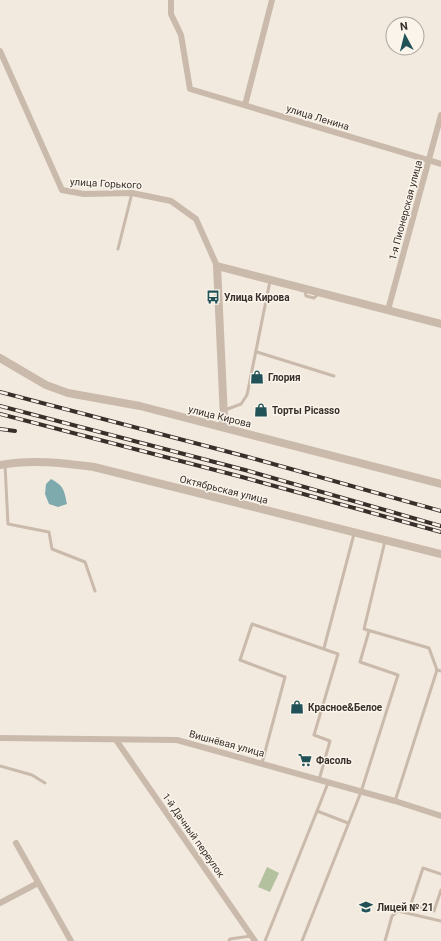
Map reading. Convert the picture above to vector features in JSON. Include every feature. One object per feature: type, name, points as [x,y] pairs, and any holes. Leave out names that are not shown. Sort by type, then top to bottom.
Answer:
[{"type":"street","name":"улица Ленина","points":[[171,0],[171,14],[181,35],[190,89],[441,164]]},
{"type":"street","points":[[246,105],[272,0]]},
{"type":"street","name":"улица Горького","points":[[0,51],[62,190],[84,194],[132,193],[171,201],[196,219],[217,266],[224,410],[222,426]]},
{"type":"street","name":"1-я Пионерская улица","points":[[388,310],[441,114]]},
{"type":"street","points":[[217,266],[441,324]]},
{"type":"street","name":"улица Кирова","points":[[0,358],[46,385],[68,393],[140,406],[222,426],[441,484]]},
{"type":"street","name":"Октябрьская улица","points":[[2,465],[56,462],[94,467],[441,554]]},
{"type":"street","name":"Вишнёвая улица","points":[[0,738],[177,740],[395,801],[441,816]]},
{"type":"street","name":"1-й Дачный переулок","points":[[116,740],[253,939]]},
{"type":"street","points":[[16,843],[71,941]]},
{"type":"street","points":[[0,903],[38,883]]},
{"type":"lane","points":[[118,249],[132,193]]},
{"type":"lane","points":[[224,410],[242,404],[247,395],[257,352],[270,280]]},
{"type":"lane","points":[[257,352],[334,376]]},
{"type":"lane","points":[[2,465],[8,524],[50,532],[52,549],[85,562],[95,591]]},
{"type":"lane","points":[[324,648],[355,532]]},
{"type":"lane","points":[[385,540],[364,630],[429,648],[439,670],[395,801]]},
{"type":"lane","points":[[262,763],[285,677],[240,660],[252,624],[338,654],[314,735],[330,741],[319,780]]},
{"type":"lane","points":[[302,941],[361,792],[398,675],[360,662],[369,631]]},
{"type":"lane","points":[[0,766],[32,775],[45,783]]},
{"type":"lane","points":[[265,941],[328,782]]},
{"type":"lane","points":[[317,811],[348,823]]},
{"type":"lane","points":[[441,874],[423,868],[411,904],[434,911],[441,890]]},
{"type":"lane","points":[[385,941],[392,916],[398,911],[441,921]]},
{"type":"lane","points":[[229,941],[230,939],[253,939]]},
{"type":"green space","points":[[267,867],[279,873],[270,892],[258,887]]},
{"type":"water","points":[[51,479],[59,484],[63,489],[67,504],[58,507],[49,504],[45,494],[46,484]]},
{"type":"railway","points":[[0,392],[248,457],[441,511]]},
{"type":"railway","points":[[0,406],[245,470],[441,526]]},
{"type":"railway","points":[[0,414],[242,477],[441,532]]},
{"type":"railway","points":[[0,429],[15,431]]},
{"type":"place","name":"Улица Кирова","points":[[213,297]]},
{"type":"place","name":"Глория","points":[[257,377]]},
{"type":"place","name":"Торты Picasso","points":[[261,410]]},
{"type":"place","name":"Красное&Белое","points":[[297,707]]},
{"type":"place","name":"Фасоль","points":[[305,760]]},
{"type":"place","name":"Лицей № 21","points":[[366,907]]}]
